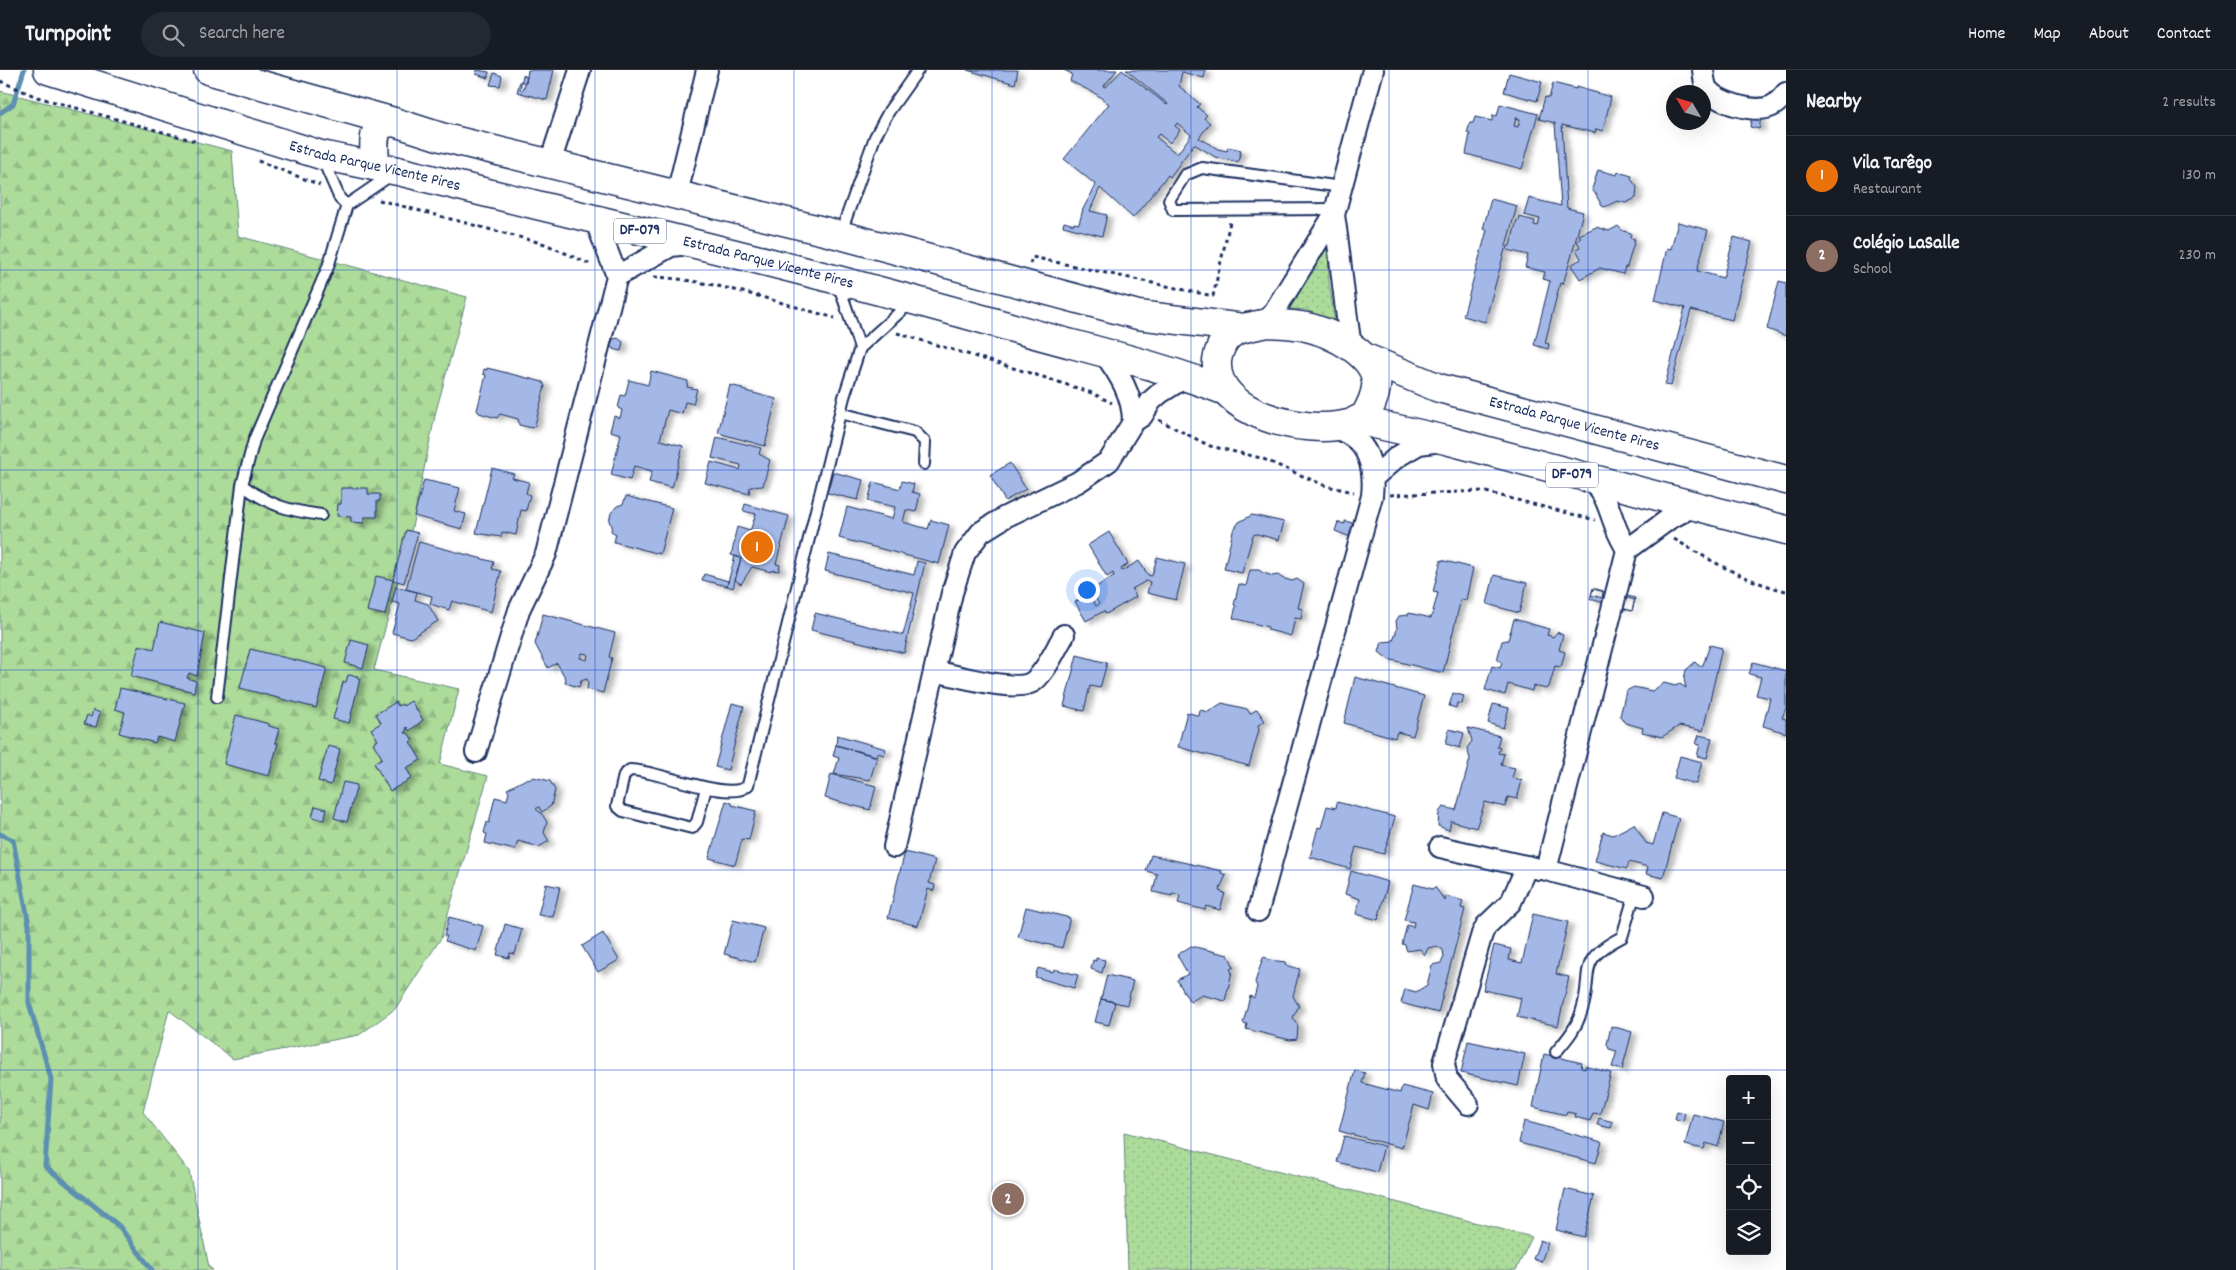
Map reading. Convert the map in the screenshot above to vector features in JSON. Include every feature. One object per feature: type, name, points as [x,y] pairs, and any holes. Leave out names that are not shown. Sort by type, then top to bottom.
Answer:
[{"type":"main road","points":[[208,70],[441,137],[840,235],[1138,315],[1255,326],[1306,326],[1328,334],[1358,352],[1376,376],[1376,388],[1365,416],[1344,423]]},
{"type":"main road","name":"Estrada Parque Vicente Pires","points":[[51,71],[321,155],[593,219],[913,300],[1187,376],[1226,391]]},
{"type":"main road","points":[[386,169],[374,140],[377,129],[381,124],[394,122]]},
{"type":"main road","points":[[1226,391],[1217,371],[1218,357],[1223,343],[1230,334],[1255,326]]},
{"type":"main road","name":"Estrada Parque Vicente Pires","points":[[1358,352],[1439,388],[1786,480]]},
{"type":"main road","name":"DF-079","points":[[1226,391],[1240,404],[1273,420],[1304,427],[1344,423],[1446,440],[1692,507],[1786,530]]},
{"type":"street","points":[[550,163],[580,70]]},
{"type":"street","points":[[678,194],[707,70]]},
{"type":"street","points":[[1255,326],[1335,212],[1373,70]]},
{"type":"street","points":[[1703,70],[1707,88],[1715,97],[1729,103],[1760,109],[1772,106],[1786,93]]},
{"type":"street","points":[[1335,212],[1343,270],[1345,308],[1358,352]]},
{"type":"street","points":[[476,752],[519,610],[546,554],[617,276],[598,227],[593,219]]},
{"type":"street","points":[[617,276],[671,246],[690,244]]},
{"type":"street","points":[[1104,353],[1124,386],[1136,417]]},
{"type":"street","points":[[894,846],[960,564],[971,544],[981,532],[1005,517],[1078,482],[1109,460],[1136,417],[1160,393],[1187,376]]},
{"type":"street","points":[[1258,911],[1372,496],[1374,477],[1370,462],[1344,423]]},
{"type":"street","points":[[1374,477],[1397,457],[1420,444],[1446,440]]},
{"type":"street","points":[[1591,480],[1601,489],[1606,498],[1615,526],[1627,550]]},
{"type":"street","points":[[1546,870],[1627,550],[1669,519],[1692,507]]},
{"type":"street","points":[[934,671],[1011,686],[1025,686],[1034,681],[1044,668],[1064,635]]},
{"type":"street","points":[[1440,847],[1546,870],[1639,895]]},
{"type":"street","points":[[1468,1104],[1447,1079],[1444,1063],[1482,934],[1486,926],[1511,902],[1526,866]]},
{"type":"lane","points":[[840,235],[875,136],[889,111],[918,70]]},
{"type":"lane","points":[[321,155],[340,199],[347,205]]},
{"type":"lane","points":[[1335,212],[1173,210],[1169,200],[1185,175],[1202,168],[1342,187]]},
{"type":"lane","points":[[217,698],[242,485],[254,440],[328,267],[347,205],[361,195],[386,169]]},
{"type":"lane","points":[[837,281],[860,348]]},
{"type":"lane","points":[[706,788],[697,822],[692,828],[623,811],[617,806],[624,775],[630,770],[706,788],[739,790],[744,789],[748,785],[840,413],[860,348],[913,300]]},
{"type":"lane","points":[[840,413],[915,432],[925,442],[924,464]]},
{"type":"lane","points":[[242,485],[264,500],[289,511],[322,514]]},
{"type":"lane","points":[[1556,1052],[1571,1036],[1582,1013],[1588,968],[1593,957],[1606,946],[1622,938],[1639,895]]},
{"type":"path","points":[[0,81],[37,97],[196,141]]},
{"type":"path","points":[[250,158],[293,173],[338,193]]},
{"type":"path","points":[[361,195],[546,244],[617,276]]},
{"type":"path","points":[[1025,284],[1032,257],[1213,296],[1233,210]]},
{"type":"path","points":[[652,277],[713,285],[852,322]]},
{"type":"path","points":[[881,329],[975,355],[1092,393],[1136,417],[1150,416],[1210,446],[1262,458],[1326,486],[1372,496],[1482,491],[1615,526]]},
{"type":"path","points":[[1651,533],[1671,537],[1725,569],[1763,586],[1786,591]]},
{"type":"green space","points":[[0,91],[232,151],[238,236],[467,297],[436,411],[412,527],[374,670],[459,689],[440,764],[488,776],[441,938],[395,1009],[359,1035],[233,1059],[169,1010],[143,1112],[189,1171],[209,1267],[213,1270],[0,1270]]},
{"type":"green space","points":[[1328,227],[1329,282],[1335,322],[1306,310],[1278,308]]},
{"type":"green space","points":[[1124,1132],[1532,1237],[1516,1270],[1128,1270]]},
{"type":"building","points":[[477,70],[489,72],[488,78],[476,74]]},
{"type":"building","points":[[528,70],[554,70],[547,100],[517,92],[520,81],[526,83]]},
{"type":"building","points":[[967,70],[1018,70],[1015,84]]},
{"type":"building","points":[[1064,70],[1117,70],[1104,86],[1106,87],[1122,70],[1167,105],[1126,70],[1206,70],[1204,78],[1182,72],[1179,86],[1200,104],[1197,107],[1207,115],[1204,118],[1210,123],[1199,138],[1218,149],[1227,151],[1228,147],[1241,150],[1238,162],[1215,157],[1194,144],[1170,177],[1168,175],[1133,218],[1100,188],[1090,211],[1107,215],[1102,236],[1063,226],[1064,222],[1074,225],[1074,223],[1079,224],[1083,209],[1096,185],[1064,159],[1109,104],[1096,94],[1070,81],[1072,74]],"holes":[[[1177,123],[1191,135],[1177,154],[1156,137],[1159,134],[1170,143],[1180,130],[1175,126]]]},
{"type":"building","points":[[494,73],[502,76],[500,86],[490,85]]},
{"type":"building","points":[[1509,73],[1542,82],[1537,101],[1504,92]]},
{"type":"building","points":[[523,75],[527,77],[523,90],[520,89]]},
{"type":"building","points":[[1553,83],[1576,89],[1576,87],[1611,97],[1603,131],[1596,129],[1595,133],[1562,125],[1567,208],[1583,212],[1563,284],[1560,283],[1545,343],[1549,344],[1548,349],[1534,345],[1550,281],[1543,279],[1545,272],[1525,267],[1528,255],[1507,250],[1508,246],[1510,246],[1517,220],[1519,221],[1520,217],[1535,221],[1534,225],[1538,226],[1540,219],[1524,215],[1529,198],[1561,206],[1555,123],[1539,119],[1545,97],[1549,98]]},
{"type":"building","points":[[1500,104],[1538,114],[1522,169],[1466,154],[1470,134],[1467,133],[1470,123],[1473,123],[1475,117],[1492,121],[1493,115],[1497,116]],"holes":[[[1516,118],[1520,119],[1518,127],[1514,126]]]},
{"type":"building","points":[[1752,116],[1761,118],[1759,129],[1750,127]]},
{"type":"building","points":[[1598,170],[1617,175],[1618,172],[1632,176],[1631,179],[1637,187],[1636,198],[1626,203],[1617,201],[1605,207],[1602,206],[1592,189]]},
{"type":"building","points":[[1491,199],[1517,206],[1485,322],[1463,316],[1487,230],[1483,229]]},
{"type":"building","points":[[1678,222],[1708,230],[1697,271],[1723,278],[1734,237],[1752,242],[1732,320],[1691,310],[1671,386],[1665,385],[1685,308],[1655,300],[1667,248],[1671,249]]},
{"type":"building","points":[[1618,226],[1623,231],[1631,233],[1630,238],[1635,239],[1627,267],[1625,267],[1623,274],[1600,268],[1580,279],[1571,265],[1581,259],[1576,249],[1580,247],[1577,241],[1581,238],[1579,235],[1596,227],[1609,231]]},
{"type":"building","points":[[1779,281],[1786,283],[1786,336],[1767,329]]},
{"type":"building","points":[[618,338],[623,342],[621,351],[613,349],[610,345],[613,339]]},
{"type":"building","points":[[487,368],[543,382],[545,386],[535,425],[532,428],[519,425],[518,419],[500,414],[497,418],[479,413],[477,410],[486,375],[483,374],[484,369],[487,370]]},
{"type":"building","points":[[651,371],[688,381],[687,387],[697,389],[693,404],[685,402],[682,414],[668,410],[660,440],[683,446],[672,488],[649,482],[652,471],[634,466],[630,480],[611,475],[621,434],[610,431],[614,416],[620,418],[622,410],[618,408],[621,395],[625,396],[629,380],[648,385]]},
{"type":"building","points":[[730,385],[776,399],[765,446],[718,433]]},
{"type":"building","points":[[717,437],[761,448],[759,454],[770,460],[763,486],[750,487],[749,494],[705,483],[711,462],[740,470],[741,465],[712,458]]},
{"type":"building","points":[[1010,463],[1026,489],[1005,501],[990,475]]},
{"type":"building","points":[[492,468],[514,474],[512,478],[529,482],[526,493],[530,495],[526,511],[521,510],[516,535],[502,532],[501,537],[476,533]]},
{"type":"building","points":[[833,472],[863,480],[858,500],[827,493]]},
{"type":"building","points":[[424,480],[460,488],[454,511],[466,514],[462,529],[414,516]]},
{"type":"building","points":[[902,481],[914,484],[912,492],[920,494],[916,512],[906,510],[903,522],[928,529],[931,520],[949,525],[939,564],[839,538],[847,507],[892,519],[895,507],[868,501],[873,482],[900,489]]},
{"type":"building","points":[[341,488],[368,488],[368,494],[380,494],[380,501],[377,501],[377,517],[364,517],[364,523],[351,522],[351,517],[337,516],[338,504],[341,504]]},
{"type":"building","points":[[626,496],[672,508],[660,554],[614,542],[616,534],[611,531],[612,525],[609,522],[611,513],[617,506],[623,504]]},
{"type":"building","points":[[745,504],[789,516],[776,564],[780,565],[779,571],[772,570],[771,572],[752,567],[741,584],[735,580],[741,558],[731,555],[734,539],[737,527],[750,531],[756,514],[743,511]]},
{"type":"building","points":[[1252,515],[1284,522],[1279,540],[1257,534],[1253,535],[1242,573],[1224,569],[1233,531],[1239,522]]},
{"type":"building","points":[[1345,521],[1356,524],[1353,538],[1335,531],[1338,522],[1345,524]]},
{"type":"building","points":[[406,530],[418,533],[404,583],[393,580]]},
{"type":"building","points":[[1109,532],[1128,564],[1121,569],[1122,571],[1139,561],[1148,575],[1152,576],[1157,557],[1185,564],[1176,600],[1147,593],[1150,582],[1146,581],[1132,589],[1136,597],[1106,614],[1104,611],[1086,621],[1075,602],[1089,594],[1096,606],[1099,604],[1091,590],[1114,576],[1113,573],[1107,577],[1088,545]]},
{"type":"building","points":[[419,542],[494,562],[492,569],[501,571],[491,612],[452,601],[449,610],[430,604],[432,596],[406,589]]},
{"type":"building","points":[[829,554],[914,575],[917,561],[925,563],[904,653],[811,630],[815,613],[903,635],[914,593],[825,571]]},
{"type":"building","points":[[735,556],[741,558],[733,588],[727,586]]},
{"type":"building","points":[[1441,560],[1473,568],[1466,600],[1461,599],[1443,673],[1388,659],[1379,652],[1382,642],[1393,641],[1397,629],[1396,621],[1399,616],[1408,615],[1409,613],[1431,618],[1438,593],[1433,592]]},
{"type":"building","points":[[1250,570],[1259,570],[1263,573],[1273,576],[1278,575],[1292,581],[1297,579],[1304,584],[1298,608],[1303,609],[1301,619],[1295,618],[1291,636],[1268,630],[1268,627],[1233,618],[1239,584],[1246,586]]},
{"type":"building","points":[[704,574],[728,581],[727,586],[702,580]]},
{"type":"building","points":[[1494,575],[1527,583],[1519,613],[1487,604]]},
{"type":"building","points":[[376,576],[393,580],[385,615],[367,611]]},
{"type":"building","points":[[396,587],[417,592],[415,600],[428,604],[438,621],[411,638],[392,633],[400,604],[392,602]]},
{"type":"building","points":[[1593,588],[1603,591],[1602,598],[1591,595]]},
{"type":"building","points":[[1593,589],[1635,600],[1632,611],[1590,599]]},
{"type":"building","points":[[1619,594],[1635,598],[1632,611],[1616,607]]},
{"type":"building","points":[[543,614],[615,633],[609,657],[612,658],[603,693],[587,689],[587,679],[581,681],[579,687],[565,683],[566,679],[557,663],[548,668],[535,644]],"holes":[[[582,653],[588,654],[587,660],[580,658]]]},
{"type":"building","points":[[1514,619],[1549,629],[1547,635],[1553,637],[1557,632],[1563,635],[1559,650],[1565,652],[1561,667],[1555,666],[1549,687],[1546,689],[1533,686],[1532,691],[1508,684],[1505,695],[1485,690],[1492,666],[1500,668],[1502,662],[1497,660],[1502,641],[1508,640]]},
{"type":"building","points":[[160,622],[205,633],[197,676],[189,673],[187,678],[196,681],[194,692],[131,676],[139,645],[154,649]]},
{"type":"building","points":[[351,640],[369,645],[363,668],[345,663]]},
{"type":"building","points":[[1710,645],[1722,648],[1703,731],[1679,726],[1662,737],[1642,732],[1643,728],[1625,723],[1620,716],[1626,691],[1634,687],[1652,691],[1664,683],[1675,686],[1680,684],[1686,688],[1684,679],[1686,670],[1695,662],[1699,666],[1703,665]]},
{"type":"building","points":[[250,649],[327,668],[316,708],[240,688]]},
{"type":"building","points":[[1077,655],[1107,663],[1100,688],[1090,686],[1084,711],[1064,706]]},
{"type":"building","points":[[1753,662],[1786,671],[1786,708],[1782,718],[1786,719],[1786,733],[1763,726],[1770,698],[1756,695],[1761,677],[1749,674]]},
{"type":"building","points":[[348,675],[358,676],[357,678],[360,679],[349,723],[333,719],[343,682],[346,682]]},
{"type":"building","points":[[1355,677],[1424,696],[1413,736],[1397,732],[1395,738],[1344,723]]},
{"type":"building","points":[[120,688],[185,703],[175,742],[157,737],[155,743],[119,733],[125,712],[115,709]]},
{"type":"building","points":[[1453,693],[1464,696],[1462,704],[1457,703],[1456,708],[1449,706]]},
{"type":"building","points":[[411,701],[423,720],[409,731],[407,727],[405,733],[408,733],[413,740],[410,742],[421,760],[406,768],[412,778],[390,791],[374,763],[382,758],[373,743],[378,740],[371,729],[381,723],[376,714],[396,702],[398,706],[402,704],[403,706]]},
{"type":"building","points":[[732,703],[744,706],[728,770],[715,767]]},
{"type":"building","points":[[1222,703],[1247,709],[1250,714],[1257,709],[1265,721],[1258,725],[1259,730],[1249,766],[1178,747],[1187,712],[1199,716],[1200,710],[1208,712]]},
{"type":"building","points":[[1493,704],[1509,708],[1503,728],[1488,723]]},
{"type":"building","points":[[93,710],[100,713],[96,727],[84,724],[87,715],[91,717]]},
{"type":"building","points":[[236,715],[269,724],[269,726],[279,729],[275,743],[278,743],[269,776],[224,764]]},
{"type":"building","points":[[1468,728],[1500,736],[1497,747],[1500,748],[1498,753],[1504,754],[1501,765],[1515,768],[1512,778],[1522,781],[1517,799],[1508,797],[1505,807],[1485,802],[1476,828],[1451,821],[1449,830],[1438,826],[1439,812],[1443,807],[1456,810],[1470,759],[1467,748],[1472,741]]},
{"type":"building","points":[[1449,729],[1464,733],[1460,748],[1446,744]]},
{"type":"building","points":[[837,735],[886,749],[884,755],[877,753],[876,756],[836,745]]},
{"type":"building","points":[[1699,735],[1712,738],[1707,758],[1697,756],[1700,745],[1696,744]]},
{"type":"building","points":[[836,745],[877,757],[870,780],[834,774],[839,758],[833,756]]},
{"type":"building","points":[[328,746],[340,749],[331,785],[318,781]]},
{"type":"building","points":[[1680,756],[1702,762],[1696,784],[1674,778]]},
{"type":"building","points":[[831,774],[876,786],[870,810],[825,798]]},
{"type":"building","points":[[533,777],[550,781],[555,790],[551,806],[542,812],[539,807],[536,809],[547,822],[544,833],[549,841],[539,847],[518,841],[515,850],[485,843],[487,834],[484,833],[487,822],[489,823],[495,797],[507,800],[509,792],[507,789]]},
{"type":"building","points":[[343,782],[357,785],[347,822],[334,818]]},
{"type":"building","points":[[726,801],[732,803],[732,805],[756,811],[749,840],[742,839],[735,865],[709,858]]},
{"type":"building","points":[[1337,802],[1395,817],[1384,854],[1356,847],[1350,869],[1310,857],[1318,827],[1321,828],[1327,806],[1336,808]]},
{"type":"building","points":[[315,806],[327,809],[324,820],[312,817]]},
{"type":"building","points":[[1662,813],[1679,818],[1663,878],[1646,874],[1648,867],[1629,862],[1627,869],[1595,861],[1603,832],[1613,835],[1634,824],[1646,843],[1653,845]]},
{"type":"building","points":[[905,852],[935,860],[929,883],[935,885],[934,891],[928,889],[918,926],[888,918]]},
{"type":"building","points":[[1151,855],[1222,871],[1221,873],[1226,875],[1219,891],[1225,893],[1220,910],[1206,906],[1205,910],[1178,903],[1180,895],[1172,893],[1172,896],[1153,892],[1157,874],[1146,871]]},
{"type":"building","points":[[1351,871],[1388,882],[1378,920],[1356,914],[1360,899],[1345,894]]},
{"type":"building","points":[[546,884],[560,887],[553,917],[538,915]]},
{"type":"building","points":[[1414,884],[1432,889],[1435,887],[1445,901],[1446,896],[1463,901],[1461,908],[1465,909],[1438,1013],[1401,1003],[1405,989],[1416,992],[1427,985],[1432,965],[1441,963],[1444,957],[1443,950],[1437,946],[1428,948],[1425,955],[1420,949],[1407,951],[1405,945],[1402,944],[1407,925],[1413,927],[1414,922],[1404,920]]},
{"type":"building","points":[[1026,907],[1070,918],[1062,948],[1018,937]]},
{"type":"building","points":[[1533,914],[1568,922],[1556,974],[1569,977],[1558,1026],[1517,1017],[1521,998],[1483,990],[1494,945],[1511,949],[1509,960],[1522,963]]},
{"type":"building","points":[[449,917],[483,926],[476,951],[445,941],[447,936],[444,936]]},
{"type":"building","points":[[733,920],[764,928],[755,962],[724,954]]},
{"type":"building","points":[[505,924],[522,929],[515,954],[510,953],[509,958],[497,955]]},
{"type":"building","points":[[603,933],[619,960],[598,972],[582,946]]},
{"type":"building","points":[[1191,946],[1228,955],[1234,967],[1230,969],[1232,972],[1225,1001],[1202,995],[1190,1002],[1177,980],[1188,974],[1177,955]]},
{"type":"building","points":[[1265,957],[1269,960],[1286,962],[1285,964],[1288,966],[1300,969],[1293,996],[1299,1006],[1293,1017],[1298,1026],[1297,1039],[1290,1040],[1246,1029],[1247,1024],[1243,1023],[1250,996],[1254,998],[1257,987],[1255,982]]},
{"type":"building","points":[[1096,958],[1105,960],[1102,973],[1091,969],[1093,960],[1096,961]]},
{"type":"building","points":[[1038,968],[1053,972],[1054,969],[1078,975],[1074,988],[1035,977]]},
{"type":"building","points":[[1107,975],[1133,981],[1127,1005],[1101,999]]},
{"type":"building","points":[[1101,999],[1115,1002],[1109,1025],[1095,1022]]},
{"type":"building","points":[[1611,1026],[1632,1032],[1622,1070],[1612,1067],[1617,1051],[1609,1049],[1607,1044]]},
{"type":"building","points":[[1468,1041],[1525,1054],[1518,1086],[1461,1073]]},
{"type":"building","points":[[1544,1054],[1582,1063],[1581,1068],[1585,1069],[1585,1066],[1611,1073],[1600,1114],[1593,1113],[1590,1121],[1575,1117],[1576,1114],[1567,1112],[1566,1115],[1533,1107]]},
{"type":"building","points":[[1355,1070],[1365,1073],[1362,1083],[1400,1093],[1402,1086],[1433,1094],[1429,1110],[1414,1105],[1402,1148],[1339,1131]]},
{"type":"building","points":[[1677,1111],[1685,1113],[1683,1121],[1675,1119]]},
{"type":"building","points":[[1693,1114],[1724,1122],[1718,1147],[1706,1143],[1704,1149],[1685,1145]]},
{"type":"building","points":[[1599,1118],[1613,1122],[1611,1128],[1597,1125]]},
{"type":"building","points":[[1524,1121],[1602,1142],[1596,1163],[1519,1143]]},
{"type":"building","points":[[1344,1136],[1384,1146],[1377,1172],[1337,1162]]},
{"type":"building","points":[[1565,1189],[1594,1196],[1584,1237],[1556,1230]]},
{"type":"building","points":[[1540,1240],[1548,1243],[1541,1262],[1533,1259]]},
{"type":"waterway","points":[[0,113],[13,104],[24,70]]},
{"type":"waterway","points":[[0,834],[13,840],[29,925],[29,1003],[51,1079],[45,1166],[119,1226],[152,1270]]},
{"type":"place","name":"Vila Tarêgo","points":[[757,547]]},
{"type":"place","name":"Colégio LaSalle","points":[[1008,1199]]}]
